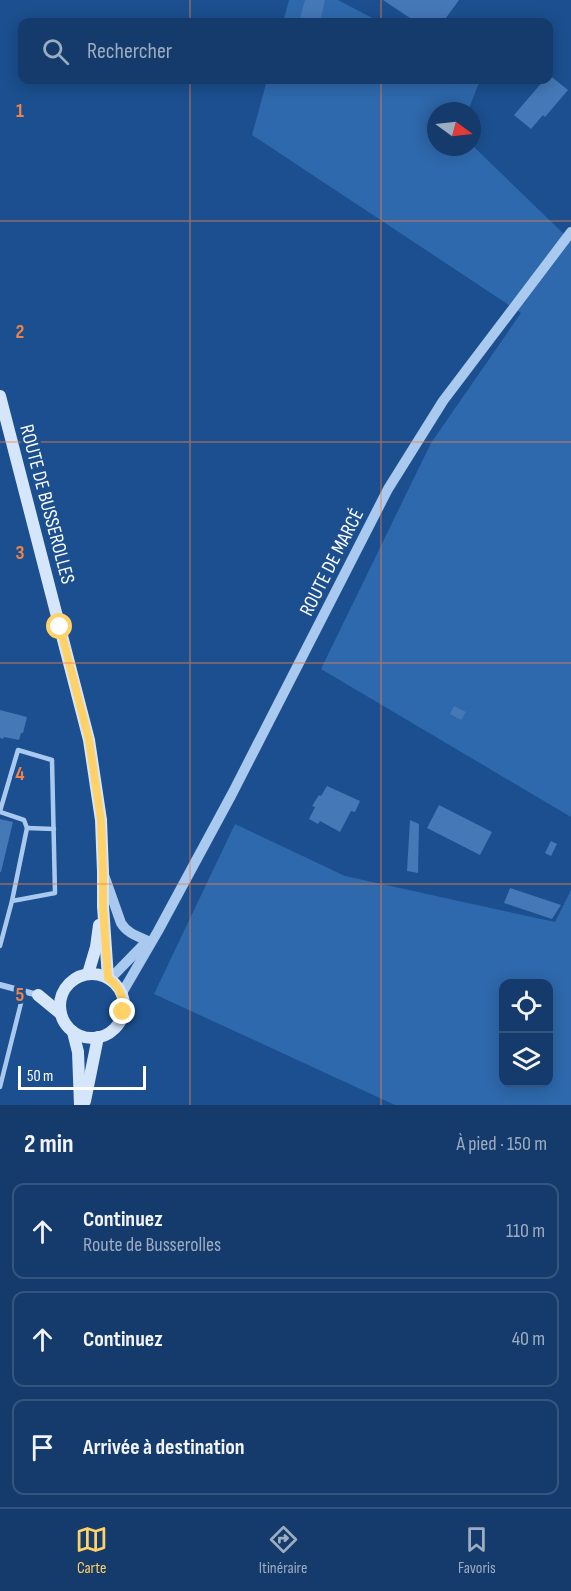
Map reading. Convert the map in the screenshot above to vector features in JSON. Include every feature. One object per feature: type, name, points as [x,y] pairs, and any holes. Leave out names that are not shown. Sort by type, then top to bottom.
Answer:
[{"type":"main road","name":"ROUTE DE BUSSEROLLES","points":[[0,396],[89,740],[101,820],[103,906]]},
{"type":"main road","points":[[88,974],[96,947],[103,906]]},
{"type":"main road","points":[[103,906],[109,979]]},
{"type":"main road","points":[[98,974],[109,979],[122,993],[124,1003],[120,1021],[114,1029],[98,1037],[81,1036],[74,1032],[68,1027],[61,1014],[60,1005],[64,989],[78,976],[98,974]]},
{"type":"main road","points":[[38,995],[64,989]]},
{"type":"main road","points":[[38,995],[61,1014]]},
{"type":"main road","points":[[74,1032],[82,1105]]},
{"type":"main road","points":[[82,1105],[98,1037]]},
{"type":"street","name":"ROUTE DE MARCÉ","points":[[122,993],[232,794],[388,489],[442,401],[571,232]]},
{"type":"street","points":[[103,872],[121,923],[132,934],[148,941]]},
{"type":"street","name":"ROUTE DE MARCÉ","points":[[109,979],[158,931]]},
{"type":"street","points":[[0,985],[38,995]]},
{"type":"lane","points":[[0,945],[27,828],[24,820],[0,812],[18,750],[52,760],[55,893],[12,901]]},
{"type":"lane","points":[[27,828],[54,829]]},
{"type":"lane","points":[[0,1087],[24,992]]},
{"type":"shaded area","points":[[289,0],[338,0],[372,18],[284,18]]},
{"type":"shaded area","points":[[266,84],[478,84],[471,102],[427,102],[427,156],[481,156],[481,154],[571,241],[571,817],[321,669],[431,443],[521,313],[252,135]]},
{"type":"shaded area","points":[[235,824],[345,876],[555,922],[571,890],[571,1105],[395,1105],[154,994]]},
{"type":"building","points":[[305,0],[325,0],[321,18],[300,18]]},
{"type":"building","points":[[383,0],[459,0],[446,18],[410,18]]},
{"type":"building","points":[[553,78],[568,90],[545,117],[543,115],[531,129],[514,115],[541,84],[553,84]]},
{"type":"building","points":[[454,706],[466,712],[461,720],[450,714]]},
{"type":"building","points":[[0,710],[27,717],[19,740],[0,738]]},
{"type":"building","points":[[327,786],[360,801],[355,812],[351,811],[340,832],[320,821],[318,824],[309,819],[315,807],[312,806]]},
{"type":"building","points":[[439,805],[492,832],[480,855],[427,828]]},
{"type":"building","points":[[0,819],[13,822],[1,872],[0,872]]},
{"type":"building","points":[[410,820],[419,824],[418,873],[407,871]]},
{"type":"building","points":[[551,841],[557,844],[551,856],[545,853]]},
{"type":"building","points":[[510,888],[561,905],[552,919],[504,903]]},
{"type":"route","points":[[60,627],[89,740],[101,820],[103,906],[108,978],[122,993],[123,1012]]}]
